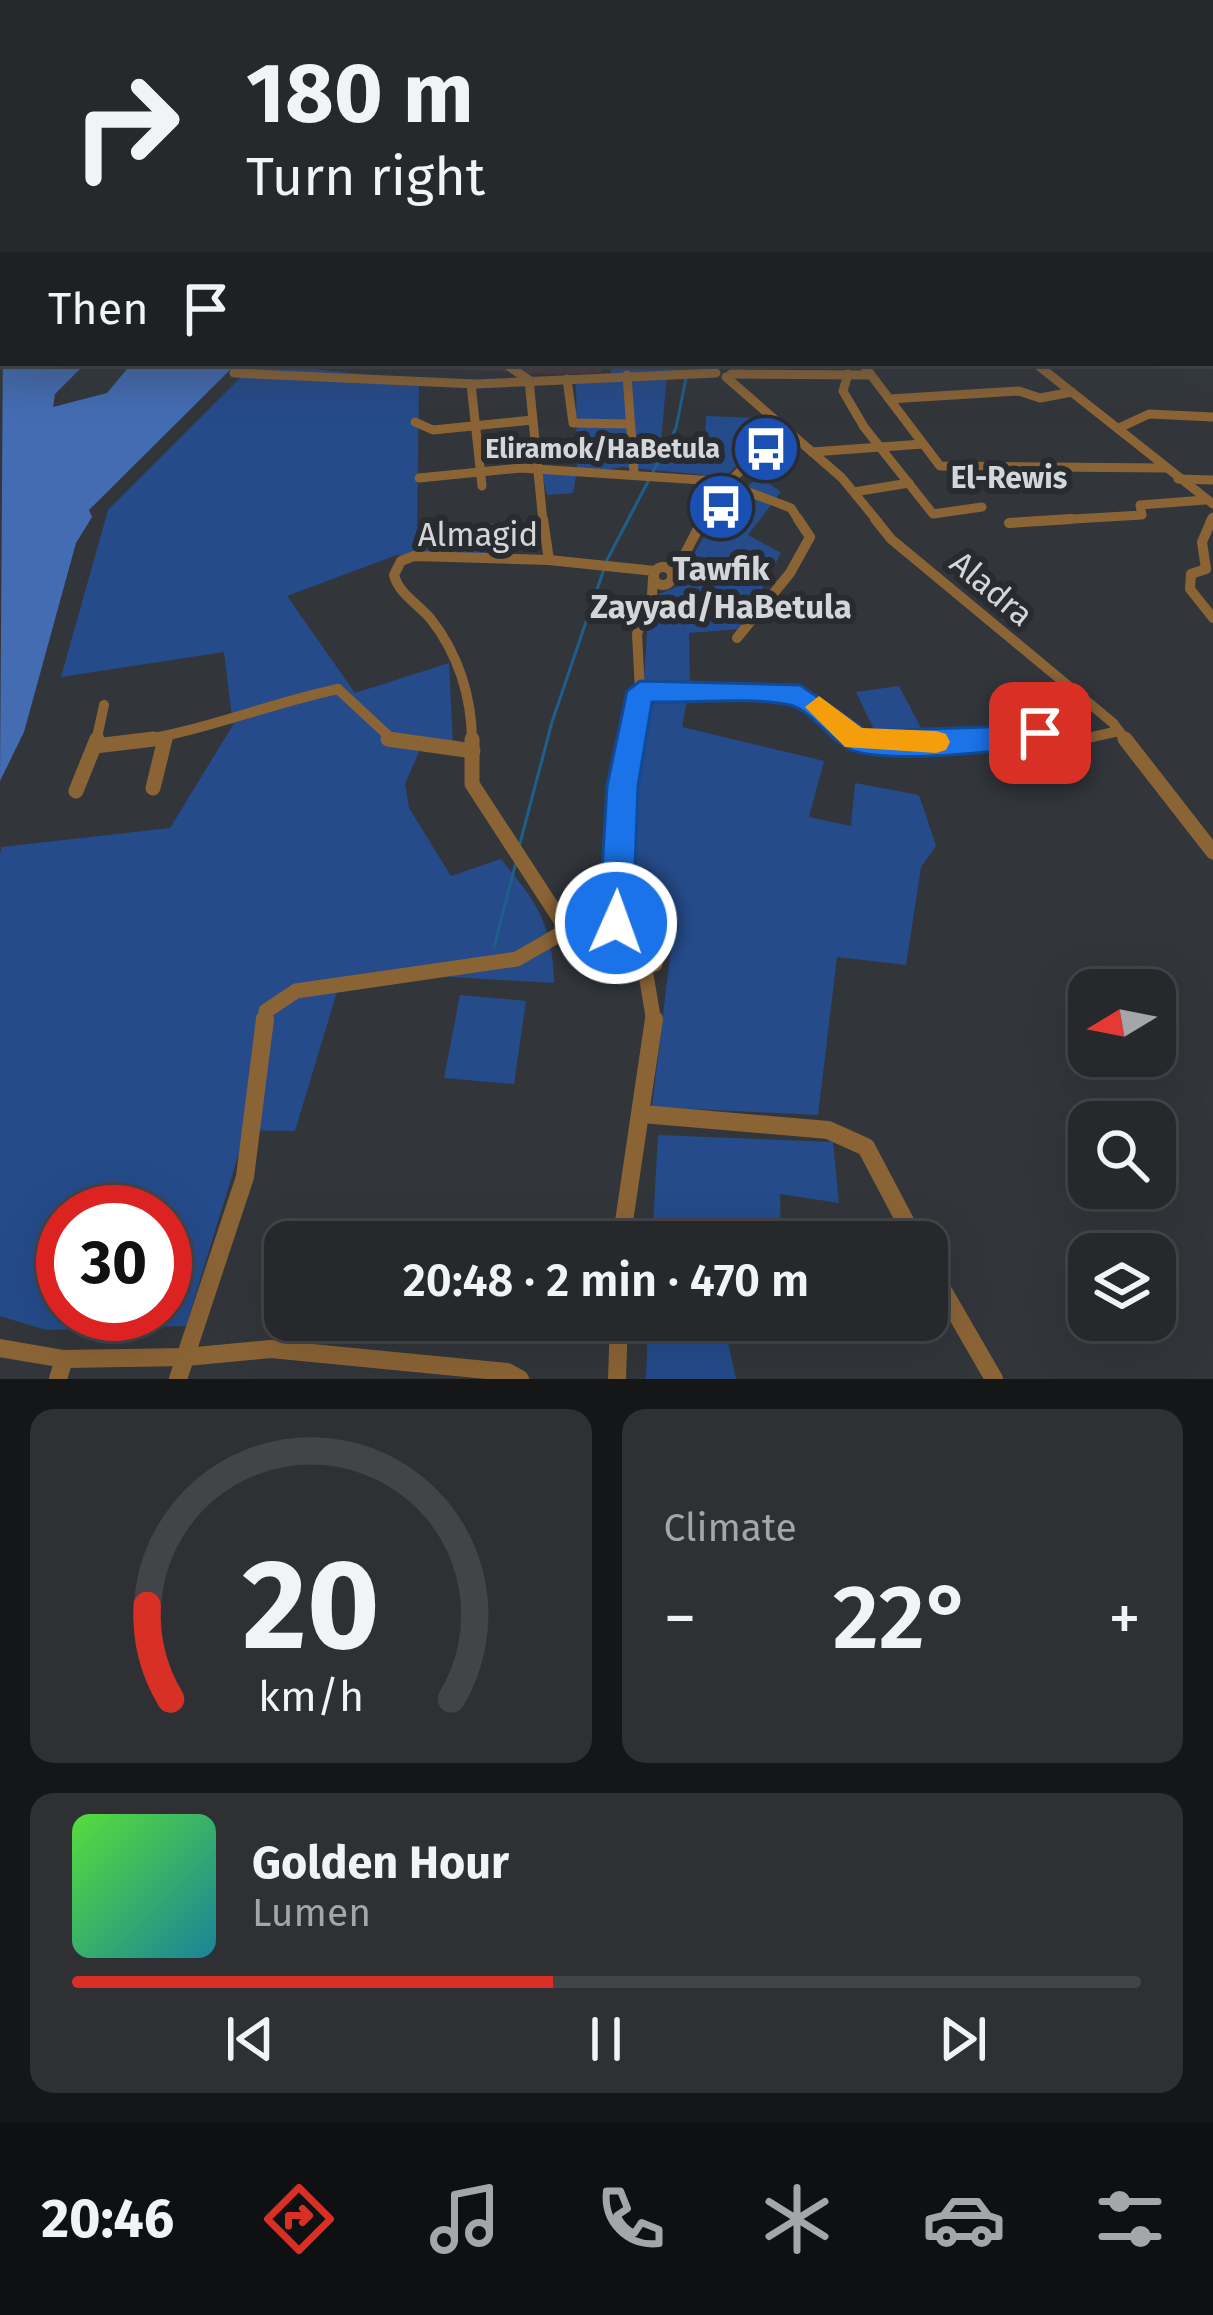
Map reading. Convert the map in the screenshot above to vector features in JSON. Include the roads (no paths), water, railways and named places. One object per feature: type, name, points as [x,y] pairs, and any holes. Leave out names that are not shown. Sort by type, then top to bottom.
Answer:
[{"type":"street","points":[[238,366],[234,373],[471,383],[723,371],[870,375]]},
{"type":"street","points":[[511,366],[529,380],[535,468],[549,560]]},
{"type":"street","points":[[864,366],[940,466],[1167,468]]},
{"type":"street","points":[[1039,366],[1210,502]]},
{"type":"street","name":"Aladra","points":[[723,371],[854,493],[891,539],[1119,731],[1213,852]]},
{"type":"street","points":[[848,374],[843,391],[933,514],[982,507]]},
{"type":"street","points":[[627,375],[634,472]]},
{"type":"street","points":[[568,379],[573,423],[630,424]]},
{"type":"street","points":[[471,383],[482,486]]},
{"type":"street","points":[[889,399],[1019,391],[1040,398],[1072,392]]},
{"type":"street","points":[[1121,427],[1149,414],[1213,417]]},
{"type":"street","points":[[415,422],[433,430],[532,420]]},
{"type":"street","points":[[616,923],[622,786],[640,691],[637,634],[662,575],[731,483],[761,452],[798,441]]},
{"type":"street","points":[[812,452],[923,444]]},
{"type":"street","points":[[419,478],[535,468],[634,472],[731,483],[791,508],[810,537],[790,574],[737,638]]},
{"type":"street","points":[[1178,479],[1213,480]]},
{"type":"street","points":[[854,493],[909,483]]},
{"type":"street","points":[[1010,523],[1142,515],[1140,505],[1210,502]]},
{"type":"street","points":[[1213,517],[1203,532],[1200,554],[1206,569],[1191,574],[1190,589],[1213,618]]},
{"type":"street","name":"Almagid","points":[[567,930],[472,784],[472,714],[454,653],[429,617],[397,586],[396,566],[414,556],[549,560],[662,575]]},
{"type":"street","points":[[95,746],[165,739],[286,700],[338,689],[391,741],[473,751]]},
{"type":"street","points":[[640,691],[800,695],[855,740],[867,743],[990,741],[1040,733],[1092,737],[1119,731]]},
{"type":"street","points":[[76,790],[95,746],[104,705]]},
{"type":"street","points":[[153,788],[165,739]]},
{"type":"street","points":[[616,923],[655,945],[658,958],[645,969],[613,953],[602,928],[616,923]]},
{"type":"street","points":[[178,1379],[245,1177],[266,1011],[296,991],[517,959],[567,930],[602,936]]},
{"type":"street","points":[[622,1221],[654,1020],[645,969]]},
{"type":"street","points":[[642,1114],[828,1130],[866,1147],[905,1221]]},
{"type":"street","points":[[948,1299],[994,1379]]},
{"type":"street","points":[[617,1379],[618,1341]]},
{"type":"street","points":[[0,1348],[61,1369],[271,1349],[507,1372],[520,1379]]},
{"type":"waterway","points":[[607,560],[676,428],[686,378]]},
{"type":"waterway","points":[[519,847],[552,722],[604,569]]},
{"type":"waterway","points":[[494,947],[516,862]]},
{"type":"place","name":"Eliramok/HaBetula","points":[[766,449]]},
{"type":"place","name":"Tawfik Zayyad/HaBetula","points":[[721,507]]},
{"type":"district","name":"El-Rewis","points":[[1009,478]]}]
